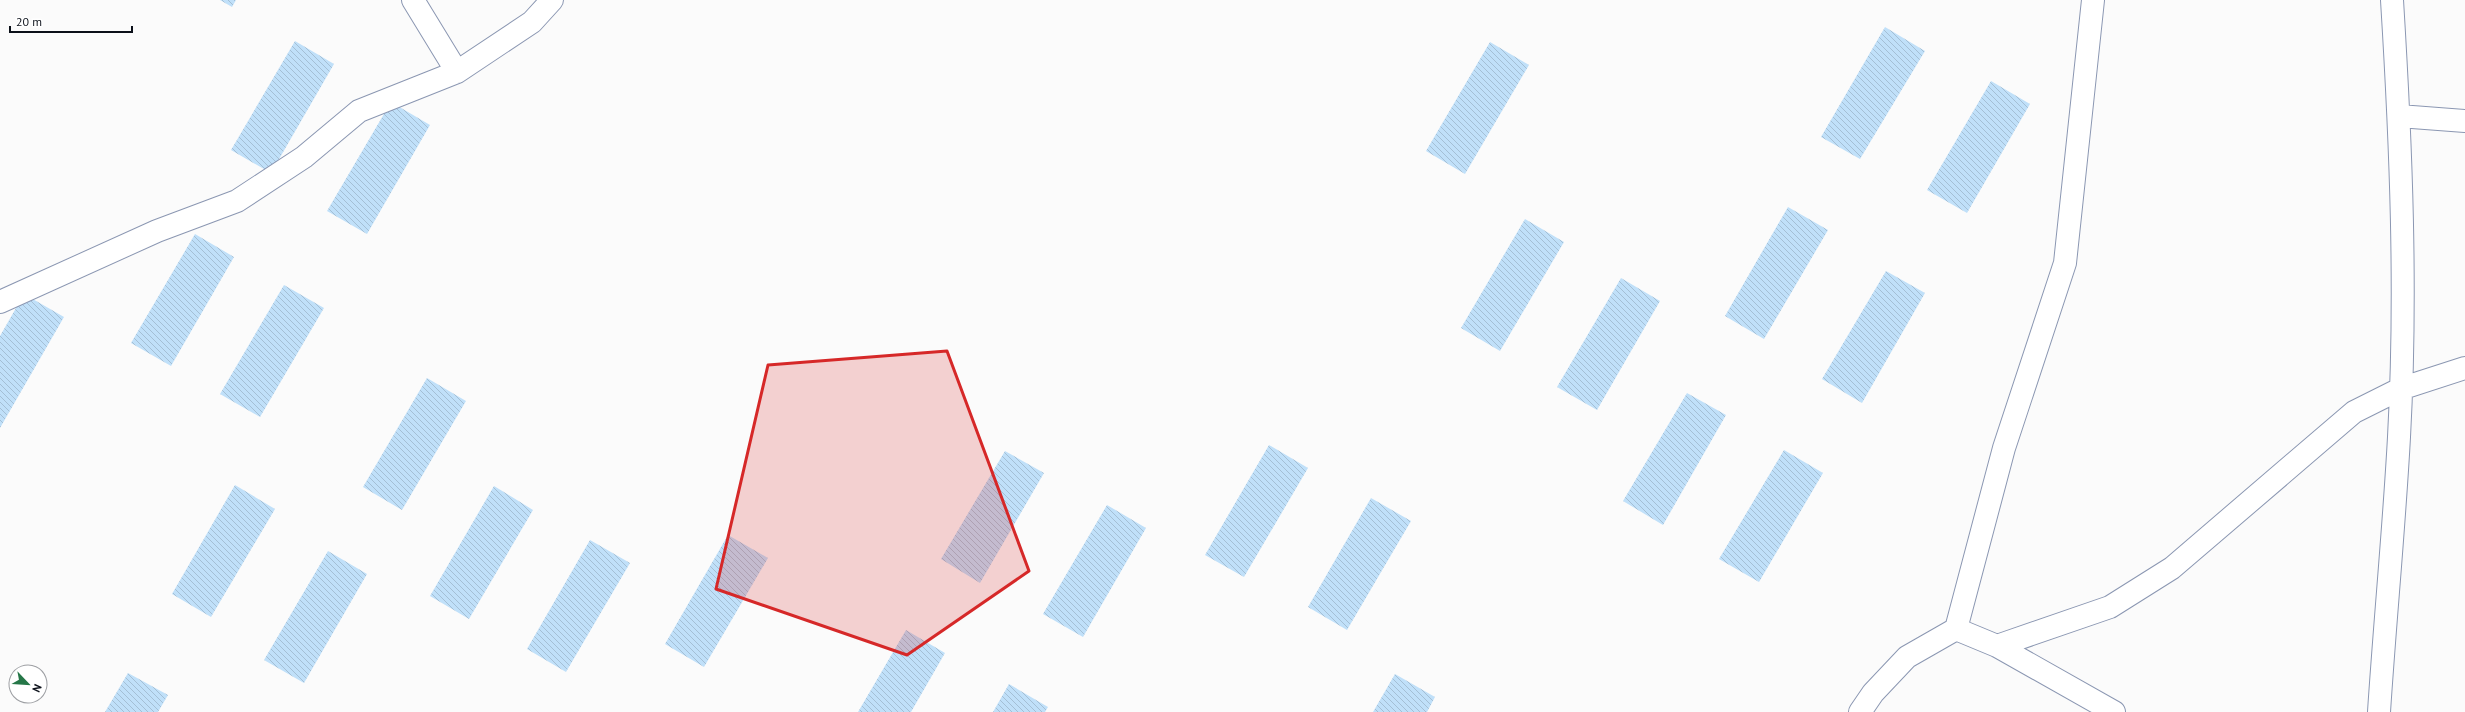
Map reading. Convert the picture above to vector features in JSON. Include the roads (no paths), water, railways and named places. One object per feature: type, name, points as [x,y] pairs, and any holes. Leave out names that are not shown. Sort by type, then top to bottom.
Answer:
[{"type":"street","points":[[413,0],[457,72]]},
{"type":"street","points":[[0,302],[157,231],[237,201],[304,157],[359,111],[457,72],[532,22],[552,0]]},
{"type":"street","points":[[1860,712],[1873,693],[1907,657],[1956,629],[2004,448],[2065,263],[2093,0]]},
{"type":"street","points":[[2379,712],[2400,389],[2399,116],[2392,0]]},
{"type":"street","points":[[2399,116],[2465,121]]},
{"type":"street","points":[[1997,646],[2110,607],[2172,568],[2354,412],[2400,389],[2465,368]]},
{"type":"street","points":[[1956,629],[1997,646],[2114,712]]}]
